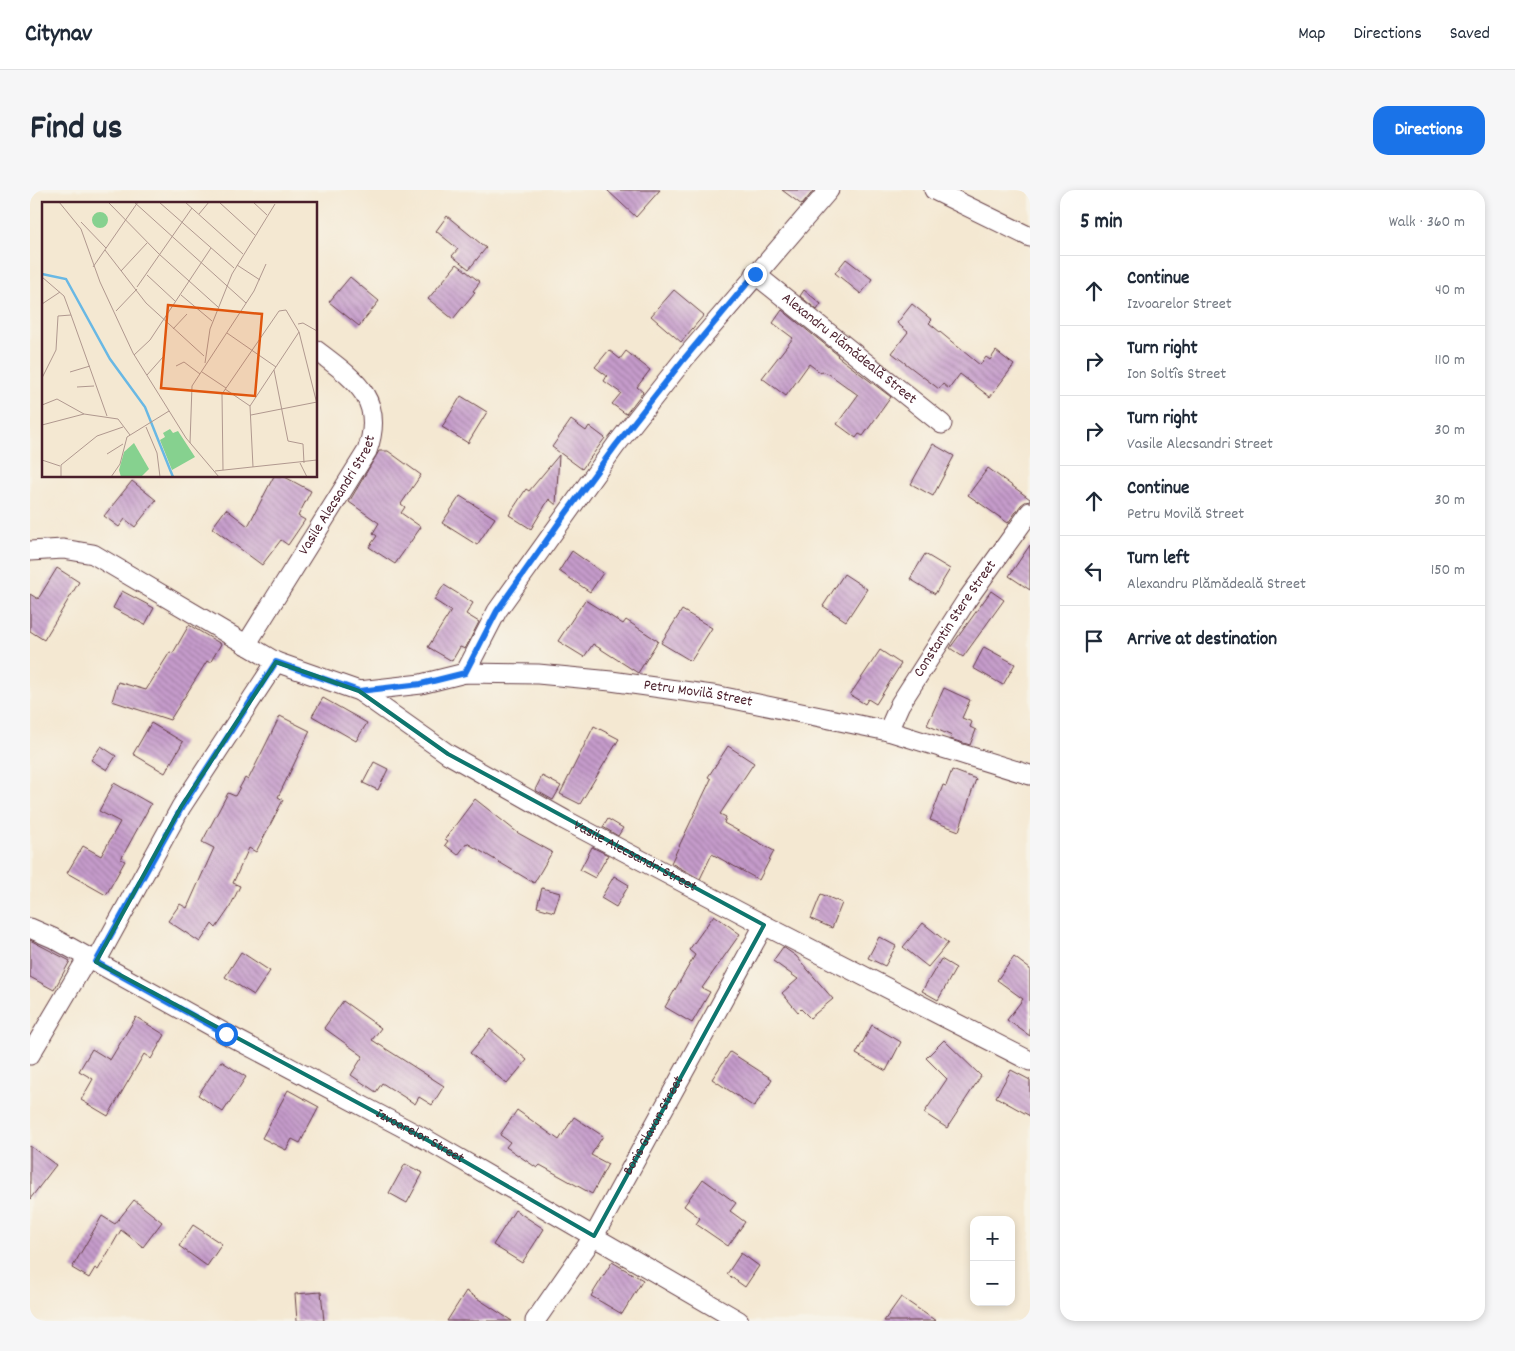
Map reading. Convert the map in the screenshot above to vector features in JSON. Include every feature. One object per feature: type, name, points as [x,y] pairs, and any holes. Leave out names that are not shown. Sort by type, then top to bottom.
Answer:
[{"type":"street","points":[[465,673],[497,611],[616,445],[755,274],[829,190]]},
{"type":"street","points":[[934,190],[1030,237]]},
{"type":"street","name":"Alexandru Plămădeală Street","points":[[755,274],[942,424]]},
{"type":"street","name":"Vasile Alecsandri Street","points":[[246,645],[367,451],[372,437],[373,419],[370,402],[360,388],[343,371],[318,352]]},
{"type":"street","name":"Constantin Stere Street","points":[[888,731],[900,704],[966,601],[1030,512]]},
{"type":"street","name":"Vasile Alecsandri Street","points":[[30,551],[63,549],[93,554],[276,662],[359,691],[448,754],[565,820],[764,925],[1030,1061]]},
{"type":"street","points":[[30,1054],[92,960],[182,807],[276,662]]},
{"type":"street","name":"Petru Movilă Street","points":[[359,691],[421,684],[465,673],[538,674],[611,680],[719,696],[888,731],[1030,775]]},
{"type":"street","name":"Boris Glavan Street","points":[[535,1321],[594,1236],[764,925]]},
{"type":"street","name":"Izvoarelor Street","points":[[30,928],[53,938],[226,1034],[429,1141],[739,1321]]},
{"type":"highlighted area","points":[[276,662],[359,691],[448,754],[764,925],[594,1236],[429,1141],[96,962],[181,807]]},
{"type":"building","points":[[607,190],[660,190],[636,217]]},
{"type":"building","points":[[782,190],[814,190],[802,205]]},
{"type":"building","points":[[447,216],[486,248],[469,269],[452,256],[458,249],[436,231]]},
{"type":"building","points":[[846,259],[872,279],[861,294],[835,273]]},
{"type":"building","points":[[457,264],[480,282],[473,291],[475,292],[453,319],[428,299]]},
{"type":"building","points":[[350,277],[379,301],[359,326],[329,302]]},
{"type":"building","points":[[674,290],[704,315],[681,342],[651,316]]},
{"type":"building","points":[[804,290],[821,304],[817,310],[800,296]]},
{"type":"building","points":[[912,304],[932,320],[929,323],[980,365],[986,357],[990,360],[996,351],[1014,365],[990,397],[960,374],[949,389],[943,384],[939,389],[892,353],[908,332],[897,323]]},
{"type":"building","points":[[782,310],[837,356],[891,397],[863,436],[859,434],[856,438],[837,424],[858,395],[829,374],[822,371],[821,373],[809,364],[786,396],[762,378],[793,338],[773,323]]},
{"type":"building","points":[[609,350],[620,359],[626,351],[650,370],[637,387],[643,392],[626,414],[612,404],[621,393],[604,381],[607,376],[595,367]]},
{"type":"building","points":[[461,396],[487,412],[468,443],[442,427]]},
{"type":"building","points":[[571,420],[586,431],[589,426],[605,438],[582,469],[552,447]]},
{"type":"building","points":[[933,444],[954,456],[933,496],[911,484]]},
{"type":"building","points":[[379,451],[388,451],[421,475],[401,504],[405,507],[401,513],[421,527],[395,564],[369,547],[377,536],[373,533],[379,523],[349,502]]},
{"type":"building","points":[[559,455],[556,505],[549,499],[531,529],[509,515],[526,489],[529,491]]},
{"type":"building","points":[[988,468],[1030,499],[1030,501],[1021,505],[1008,523],[968,495]]},
{"type":"building","points":[[273,478],[287,478],[311,491],[298,516],[305,520],[288,545],[281,540],[262,565],[212,528],[226,509],[248,526]]},
{"type":"building","points":[[132,481],[156,500],[135,527],[125,519],[119,527],[104,516]]},
{"type":"building","points":[[460,496],[495,518],[477,545],[442,523]]},
{"type":"building","points":[[1030,545],[1030,590],[1009,576]]},
{"type":"building","points":[[572,551],[603,573],[590,592],[559,571]]},
{"type":"building","points":[[925,554],[950,569],[935,594],[910,579]]},
{"type":"building","points":[[57,568],[79,582],[44,640],[30,631],[30,594],[38,599]]},
{"type":"building","points":[[844,574],[867,589],[846,621],[823,606]]},
{"type":"building","points":[[444,585],[473,603],[466,614],[479,622],[465,649],[460,647],[452,661],[428,647],[451,611],[434,600]]},
{"type":"building","points":[[122,591],[154,608],[145,625],[113,608]]},
{"type":"building","points":[[991,591],[1004,600],[963,657],[950,648]]},
{"type":"building","points":[[585,600],[623,624],[626,620],[658,641],[638,673],[593,644],[584,657],[558,641]]},
{"type":"building","points":[[682,610],[712,628],[691,661],[661,643]]},
{"type":"building","points":[[189,625],[221,644],[210,663],[207,661],[170,720],[112,701],[118,682],[146,690],[170,652],[173,653]]},
{"type":"building","points":[[984,647],[1015,664],[1003,685],[973,668]]},
{"type":"building","points":[[880,650],[901,664],[876,704],[868,699],[865,704],[850,695]]},
{"type":"building","points":[[944,688],[970,700],[962,718],[972,722],[970,727],[976,730],[970,745],[950,739],[952,736],[927,725]]},
{"type":"building","points":[[323,698],[367,723],[356,741],[312,716]]},
{"type":"building","points":[[280,716],[310,731],[278,797],[283,800],[256,852],[249,848],[233,883],[240,886],[229,909],[216,928],[212,924],[200,942],[168,921],[180,904],[187,908],[214,848],[202,842],[228,793],[235,796],[245,778],[248,780]]},
{"type":"building","points":[[151,723],[183,742],[165,773],[133,754]]},
{"type":"building","points":[[594,726],[619,739],[580,804],[560,794]]},
{"type":"building","points":[[101,746],[116,756],[107,770],[91,760]]},
{"type":"building","points":[[728,746],[754,763],[720,814],[726,817],[724,823],[774,851],[759,880],[712,854],[700,879],[671,863],[711,779],[708,777]]},
{"type":"building","points":[[374,762],[388,769],[378,790],[363,783]]},
{"type":"building","points":[[952,770],[976,779],[959,831],[930,820],[943,785],[946,786]]},
{"type":"building","points":[[542,776],[561,786],[553,800],[535,790]]},
{"type":"building","points":[[114,783],[151,804],[121,859],[125,861],[106,895],[67,873],[83,846],[101,856],[120,822],[99,811]]},
{"type":"building","points":[[475,799],[518,833],[552,852],[534,883],[467,843],[458,855],[445,845],[448,841],[445,839]]},
{"type":"building","points":[[608,819],[623,828],[618,836],[603,827]]},
{"type":"building","points":[[592,847],[608,855],[595,878],[580,870]]},
{"type":"building","points":[[614,876],[629,885],[616,907],[601,898]]},
{"type":"building","points":[[542,888],[560,893],[554,912],[537,907]]},
{"type":"building","points":[[821,894],[842,903],[832,928],[811,919]]},
{"type":"building","points":[[714,915],[740,934],[702,988],[710,992],[692,1023],[665,1007],[695,955],[689,950]]},
{"type":"building","points":[[923,923],[948,943],[928,967],[903,947]]},
{"type":"building","points":[[879,937],[896,946],[885,966],[868,958]]},
{"type":"building","points":[[30,940],[70,961],[54,990],[30,977]]},
{"type":"building","points":[[783,947],[796,956],[833,999],[810,1018],[801,1009],[798,1012],[782,993],[798,979],[773,961]]},
{"type":"building","points":[[241,952],[270,971],[254,995],[225,977]]},
{"type":"building","points":[[1014,957],[1030,969],[1030,1036],[1007,1020],[1023,999],[997,980]]},
{"type":"building","points":[[941,959],[956,968],[938,1000],[922,991]]},
{"type":"building","points":[[343,1001],[381,1028],[372,1040],[444,1086],[432,1105],[419,1097],[415,1104],[382,1083],[376,1092],[351,1075],[363,1056],[324,1028]]},
{"type":"building","points":[[136,1017],[165,1035],[151,1059],[144,1054],[108,1116],[81,1100],[93,1079],[79,1071],[92,1049],[110,1060]]},
{"type":"building","points":[[872,1025],[901,1042],[886,1071],[856,1054]]},
{"type":"building","points":[[490,1029],[527,1060],[507,1084],[470,1053]]},
{"type":"building","points":[[944,1040],[981,1076],[947,1128],[924,1113],[947,1079],[926,1058]]},
{"type":"building","points":[[730,1052],[772,1079],[754,1107],[712,1079]]},
{"type":"building","points":[[221,1061],[246,1077],[223,1112],[198,1095]]},
{"type":"building","points":[[1011,1070],[1030,1080],[1030,1116],[996,1097]]},
{"type":"building","points":[[288,1090],[319,1107],[300,1143],[292,1139],[286,1150],[262,1138]]},
{"type":"building","points":[[517,1110],[559,1140],[574,1117],[603,1136],[591,1155],[608,1164],[592,1194],[540,1165],[537,1168],[506,1147],[510,1142],[500,1135]]},
{"type":"building","points":[[30,1146],[56,1165],[30,1199]]},
{"type":"building","points":[[405,1164],[423,1173],[407,1203],[389,1193]]},
{"type":"building","points":[[703,1179],[736,1203],[730,1211],[745,1222],[728,1246],[696,1224],[700,1218],[684,1206]]},
{"type":"building","points":[[134,1200],[162,1222],[143,1247],[121,1230],[98,1270],[95,1268],[89,1278],[72,1268],[102,1216],[115,1224]]},
{"type":"building","points":[[515,1210],[544,1229],[522,1263],[493,1245]]},
{"type":"building","points":[[193,1225],[222,1244],[207,1266],[179,1246]]},
{"type":"building","points":[[741,1253],[759,1266],[745,1287],[727,1274]]},
{"type":"building","points":[[612,1262],[643,1280],[622,1314],[591,1296]]},
{"type":"building","points":[[466,1291],[512,1321],[447,1321]]},
{"type":"building","points":[[321,1292],[324,1321],[297,1321],[295,1294]]},
{"type":"building","points":[[901,1297],[936,1321],[884,1321]]},
{"type":"route","points":[[226,1034],[96,962],[182,807],[276,662],[359,691],[421,684],[465,673],[497,611],[561,520],[616,445],[755,274]]}]
